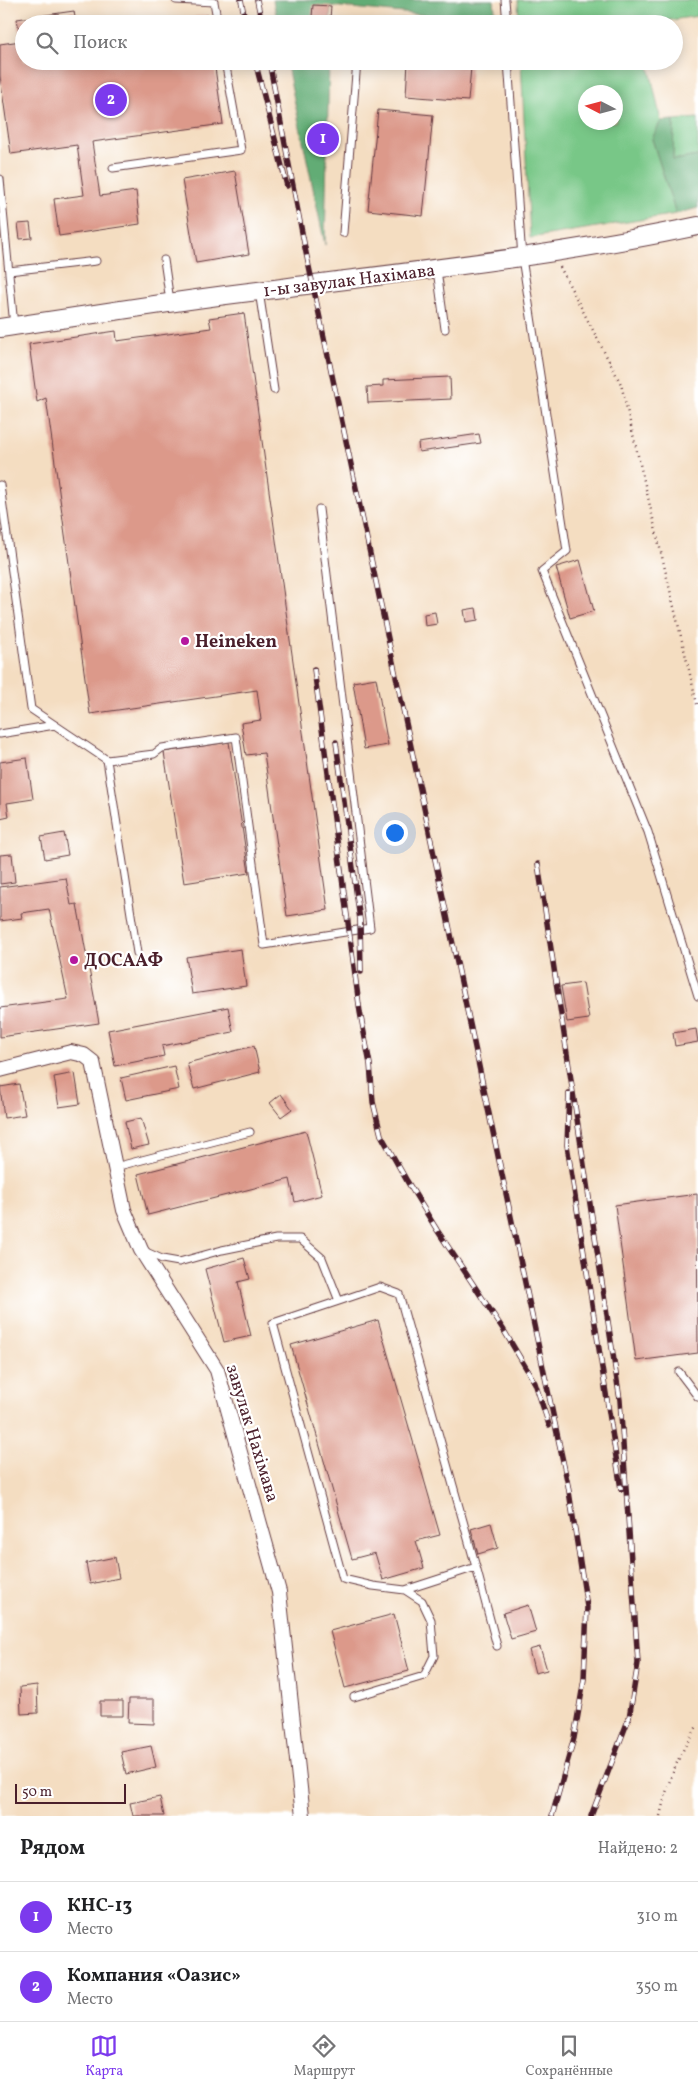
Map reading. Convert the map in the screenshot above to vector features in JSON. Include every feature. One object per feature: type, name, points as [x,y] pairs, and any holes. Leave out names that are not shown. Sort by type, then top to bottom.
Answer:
[{"type":"street","name":"1-ы завулак Нахімава","points":[[7,327],[259,290],[522,258],[698,226]]},
{"type":"street","name":"завулак Нахімава","points":[[0,1070],[72,1052],[84,1054],[93,1062],[124,1210],[141,1250],[216,1370],[279,1592],[303,1816]]},
{"type":"lane","points":[[176,0],[214,2],[216,15]]},
{"type":"lane","points":[[506,0],[506,15]]},
{"type":"lane","points":[[113,168],[241,150],[227,70]]},
{"type":"lane","points":[[343,233],[356,70]]},
{"type":"lane","points":[[509,70],[522,258],[567,551],[542,571],[648,832],[698,996]]},
{"type":"lane","points":[[0,179],[9,271],[7,327]]},
{"type":"lane","points":[[164,260],[170,303]]},
{"type":"lane","points":[[9,271],[96,261]]},
{"type":"lane","points":[[437,269],[445,329]]},
{"type":"lane","points":[[259,290],[274,390]]},
{"type":"lane","points":[[0,485],[31,709],[107,760],[154,754],[162,748],[236,737],[264,945],[370,928],[319,509]]},
{"type":"lane","points":[[0,552],[9,551]]},
{"type":"lane","points":[[0,734],[55,725]]},
{"type":"lane","points":[[107,760],[137,953]]},
{"type":"lane","points":[[115,1168],[250,1132]]},
{"type":"lane","points":[[141,1250],[162,1259],[179,1262],[222,1250],[276,1239],[300,1239],[322,1258],[339,1301]]},
{"type":"lane","points":[[476,1567],[405,1590],[373,1586],[342,1579],[273,1323],[380,1286],[399,1294],[476,1567],[497,1646]]},
{"type":"lane","points":[[679,1372],[698,1397]]},
{"type":"lane","points":[[354,1697],[424,1676],[434,1656],[431,1620],[422,1601],[405,1590]]},
{"type":"path","points":[[552,253],[621,384],[698,708]]},
{"type":"path","points":[[660,1816],[665,1792],[681,1750],[698,1725]]},
{"type":"green space","points":[[273,0],[494,0],[495,15],[424,15],[331,6],[330,15],[276,15]]},
{"type":"green space","points":[[518,0],[698,0],[698,16],[683,18],[683,15],[519,15]]},
{"type":"green space","points":[[288,70],[329,70],[325,245]]},
{"type":"green space","points":[[521,70],[650,70],[661,121],[652,139],[676,214],[530,238]]},
{"type":"green space","points":[[698,118],[698,156],[673,160],[674,120]]},
{"type":"green space","points":[[674,120],[673,160],[698,156],[698,208],[676,214],[652,139],[661,121]]},
{"type":"building","points":[[313,5],[331,6],[330,15],[312,15]]},
{"type":"building","points":[[74,11],[75,15],[46,15]]},
{"type":"building","points":[[15,42],[15,70],[215,70],[223,124],[92,142],[100,196],[136,191],[140,224],[59,236],[54,199],[84,195],[77,145],[11,154],[0,76],[0,44]]},
{"type":"building","points":[[408,70],[471,70],[468,101],[406,96]]},
{"type":"building","points":[[378,110],[433,115],[423,216],[368,210]]},
{"type":"building","points":[[318,128],[332,130],[329,150],[315,148]]},
{"type":"building","points":[[235,171],[249,254],[196,263],[182,180]]},
{"type":"building","points":[[30,223],[32,238],[20,239],[18,224]]},
{"type":"building","name":"Heineken","points":[[244,313],[328,910],[287,916],[264,753],[246,755],[241,723],[261,720],[257,690],[90,714],[46,398],[37,402],[29,344],[116,331],[117,341],[211,328],[209,318]]},
{"type":"building","points":[[450,377],[451,399],[368,403],[367,387],[383,386],[383,380]]},
{"type":"building","points":[[479,434],[481,443],[419,452],[418,443]]},
{"type":"building","points":[[580,560],[594,611],[570,618],[556,567]]},
{"type":"building","points":[[476,608],[478,620],[466,622],[464,610]]},
{"type":"building","points":[[435,612],[437,624],[425,626],[424,614]]},
{"type":"building","points":[[376,678],[388,745],[364,749],[353,682]]},
{"type":"building","points":[[229,742],[249,873],[184,883],[164,752]]},
{"type":"building","points":[[27,758],[33,799],[7,803],[9,817],[0,819],[0,762]]},
{"type":"building","points":[[64,833],[68,855],[45,859],[41,837]]},
{"type":"building","points":[[12,854],[15,882],[0,884],[0,855]]},
{"type":"building","name":"ДОСААФ","points":[[66,878],[71,905],[77,904],[99,1023],[0,1037],[0,1008],[68,999],[49,909],[21,913],[22,918],[0,921],[0,887]]},
{"type":"building","points":[[241,949],[246,986],[192,994],[186,957]]},
{"type":"building","points":[[583,983],[589,1019],[567,1022],[561,986]]},
{"type":"building","points":[[228,1007],[233,1032],[162,1046],[164,1056],[115,1066],[108,1030]]},
{"type":"building","points":[[696,1029],[698,1042],[675,1046],[673,1033]]},
{"type":"building","points":[[254,1046],[260,1072],[194,1089],[187,1063]]},
{"type":"building","points":[[174,1066],[179,1089],[126,1100],[121,1078]]},
{"type":"building","points":[[75,1073],[80,1104],[59,1107],[54,1077]]},
{"type":"building","points":[[19,1084],[25,1115],[4,1118],[0,1087]]},
{"type":"building","points":[[281,1094],[292,1109],[281,1117],[270,1103]]},
{"type":"building","points":[[141,1118],[149,1145],[131,1149],[125,1122]]},
{"type":"building","points":[[306,1131],[322,1195],[295,1202],[290,1179],[148,1215],[138,1174]]},
{"type":"building","points":[[697,1194],[698,1353],[636,1361],[615,1205]]},
{"type":"building","points":[[244,1258],[250,1279],[238,1282],[251,1336],[224,1342],[205,1269]]},
{"type":"building","points":[[378,1320],[440,1535],[416,1541],[424,1568],[383,1580],[375,1553],[352,1559],[291,1345]]},
{"type":"building","points":[[491,1523],[498,1548],[478,1554],[471,1529]]},
{"type":"building","points":[[115,1557],[119,1578],[90,1584],[86,1563]]},
{"type":"building","points":[[528,1605],[536,1632],[511,1639],[503,1613]]},
{"type":"building","points":[[394,1614],[409,1671],[345,1688],[330,1631]]},
{"type":"building","points":[[540,1647],[547,1670],[535,1673],[529,1650]]},
{"type":"building","points":[[37,1685],[38,1713],[21,1714],[20,1687]]},
{"type":"building","points":[[129,1699],[154,1699],[154,1724],[128,1723]]},
{"type":"building","points":[[100,1701],[123,1701],[123,1716],[100,1716]]},
{"type":"building","points":[[151,1746],[156,1767],[126,1774],[121,1752]]},
{"type":"building","points":[[160,1797],[164,1816],[133,1816],[130,1803]]},
{"type":"railway","points":[[241,0],[244,15]]},
{"type":"railway","points":[[257,0],[260,15]]},
{"type":"railway","points":[[257,70],[287,186]]},
{"type":"railway","points":[[271,70],[305,248],[568,1485],[587,1607],[584,1679],[574,1738],[552,1816]]},
{"type":"railway","points":[[314,669],[360,1012],[370,1064],[373,1102],[381,1135],[437,1230],[503,1329],[535,1383],[549,1425]]},
{"type":"railway","points":[[336,742],[360,920],[361,972]]},
{"type":"railway","points":[[538,864],[620,1400],[638,1663],[629,1718],[591,1816]]},
{"type":"railway","points":[[569,1093],[567,1145],[621,1489]]},
{"type":"place","name":"Компания «Оазис»","points":[[111,100]]},
{"type":"place","name":"КНС-13","points":[[323,139]]},
{"type":"place","name":"Heineken","points":[[185,641]]},
{"type":"place","name":"ДОСААФ","points":[[74,960]]}]
